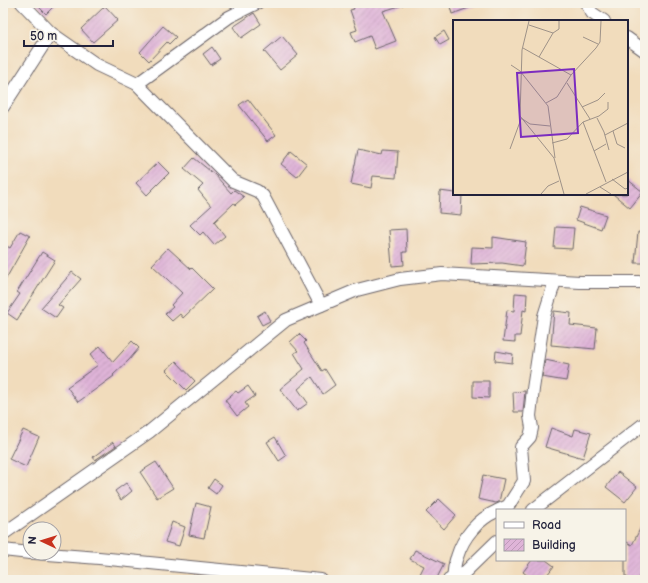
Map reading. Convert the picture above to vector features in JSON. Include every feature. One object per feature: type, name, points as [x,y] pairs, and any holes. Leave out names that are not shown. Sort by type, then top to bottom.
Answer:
[{"type":"street","points":[[22,3],[51,33],[96,65],[137,84],[233,181],[257,191],[263,196],[321,306]]},
{"type":"street","points":[[137,84],[229,18],[257,3]]},
{"type":"street","points":[[586,3],[592,13],[602,20]]},
{"type":"street","points":[[3,107],[51,33]]},
{"type":"street","points":[[628,39],[645,51]]},
{"type":"street","points":[[3,534],[149,432],[286,320],[357,290],[400,279],[442,274],[555,281],[633,284],[645,282]]},
{"type":"street","points":[[500,509],[508,506],[524,481],[521,447],[530,437],[532,428],[530,416],[544,316],[555,281]]},
{"type":"street","points":[[534,509],[645,423]]},
{"type":"street","points":[[459,578],[457,557],[473,527],[487,515],[496,511]]},
{"type":"street","points":[[459,578],[496,542]]},
{"type":"street","points":[[3,550],[22,552]]},
{"type":"street","points":[[62,555],[256,575],[321,580]]},
{"type":"building","points":[[35,3],[57,3],[46,14]]},
{"type":"building","points":[[352,3],[403,3],[403,5],[383,11],[396,41],[375,49],[370,36],[355,42],[351,32],[357,30],[350,10],[354,9]]},
{"type":"building","points":[[449,3],[480,3],[480,4],[452,14]]},
{"type":"building","points":[[105,6],[118,20],[93,42],[81,29]]},
{"type":"building","points":[[254,13],[261,24],[241,38],[233,27]]},
{"type":"building","points":[[163,26],[176,37],[169,44],[167,42],[149,61],[140,52]]},
{"type":"building","points":[[444,31],[449,40],[440,45],[435,37]]},
{"type":"building","points":[[282,36],[298,55],[280,70],[264,51]]},
{"type":"building","points":[[212,47],[220,59],[211,65],[203,54]]},
{"type":"building","points":[[248,99],[276,135],[268,141],[239,105]]},
{"type":"building","points":[[358,150],[382,155],[383,151],[398,152],[396,178],[373,176],[371,188],[351,184]]},
{"type":"building","points":[[291,151],[307,164],[297,177],[281,164]]},
{"type":"building","points":[[194,158],[215,175],[231,193],[234,190],[244,197],[235,205],[234,203],[214,222],[225,236],[214,245],[203,232],[200,235],[190,225],[211,206],[198,190],[203,185],[184,169]]},
{"type":"building","points":[[158,162],[169,173],[147,195],[136,183]]},
{"type":"building","points":[[628,180],[643,192],[630,208],[614,195],[628,195]]},
{"type":"building","points":[[440,191],[453,193],[453,195],[462,195],[461,215],[439,213]]},
{"type":"building","points":[[580,207],[606,215],[601,229],[576,220]]},
{"type":"building","points":[[556,227],[574,228],[572,249],[554,248]]},
{"type":"building","points":[[406,229],[407,252],[403,252],[404,265],[392,266],[389,230]]},
{"type":"building","points":[[20,231],[30,236],[3,284],[3,244],[10,248]]},
{"type":"building","points":[[638,232],[645,233],[645,263],[635,263]]},
{"type":"building","points":[[493,237],[526,242],[523,266],[502,263],[471,264],[472,247],[493,248]]},
{"type":"building","points":[[168,248],[191,269],[192,268],[213,289],[183,318],[180,314],[172,321],[165,314],[173,307],[171,305],[182,293],[152,265]]},
{"type":"building","points":[[42,252],[55,260],[17,320],[7,313],[20,294],[17,292]]},
{"type":"building","points":[[72,272],[81,279],[58,305],[63,308],[56,318],[41,308]]},
{"type":"building","points":[[515,293],[527,294],[526,311],[523,310],[520,336],[515,336],[515,342],[503,341],[507,310],[514,311]]},
{"type":"building","points":[[265,311],[270,321],[262,325],[257,316]]},
{"type":"building","points":[[554,311],[571,313],[570,325],[597,328],[595,349],[551,345]]},
{"type":"building","points":[[299,334],[306,341],[304,343],[322,371],[325,369],[335,385],[323,394],[312,377],[298,389],[308,403],[297,411],[280,389],[304,369],[294,353],[298,351],[290,342]]},
{"type":"building","points":[[132,341],[139,348],[129,360],[113,375],[114,376],[78,402],[67,387],[98,365],[90,355],[100,346],[113,362]]},
{"type":"building","points":[[496,351],[513,354],[512,363],[495,361]]},
{"type":"building","points":[[545,360],[569,365],[566,381],[542,377]]},
{"type":"building","points":[[176,361],[195,381],[186,390],[166,370]]},
{"type":"building","points":[[473,381],[489,381],[489,398],[473,397]]},
{"type":"building","points":[[248,386],[255,396],[245,403],[248,407],[237,416],[225,400],[236,391],[238,393]]},
{"type":"building","points":[[525,391],[523,412],[514,412],[513,392]]},
{"type":"building","points":[[551,428],[573,436],[575,429],[591,433],[583,458],[545,447]]},
{"type":"building","points":[[23,430],[39,437],[26,467],[9,459]]},
{"type":"building","points":[[275,437],[286,456],[279,461],[267,442]]},
{"type":"building","points":[[113,442],[116,446],[95,460],[93,457]]},
{"type":"building","points":[[156,462],[173,488],[157,498],[140,472]]},
{"type":"building","points":[[618,472],[637,487],[625,502],[606,487]]},
{"type":"building","points":[[483,475],[504,479],[499,502],[496,503],[478,499]]},
{"type":"building","points":[[214,479],[222,485],[216,494],[208,488]]},
{"type":"building","points":[[126,483],[132,491],[121,500],[115,491]]},
{"type":"building","points":[[439,499],[456,515],[444,529],[426,512]]},
{"type":"building","points":[[196,503],[211,507],[204,538],[189,535]]},
{"type":"building","points":[[645,519],[645,567],[637,580],[631,580],[625,576],[626,542],[632,545]]},
{"type":"building","points":[[172,522],[185,527],[179,546],[165,542]]},
{"type":"building","points":[[415,550],[444,564],[436,580],[431,580],[420,574],[424,566],[410,559]]},
{"type":"building","points":[[531,561],[547,561],[554,566],[543,580],[533,580],[523,572]]}]
